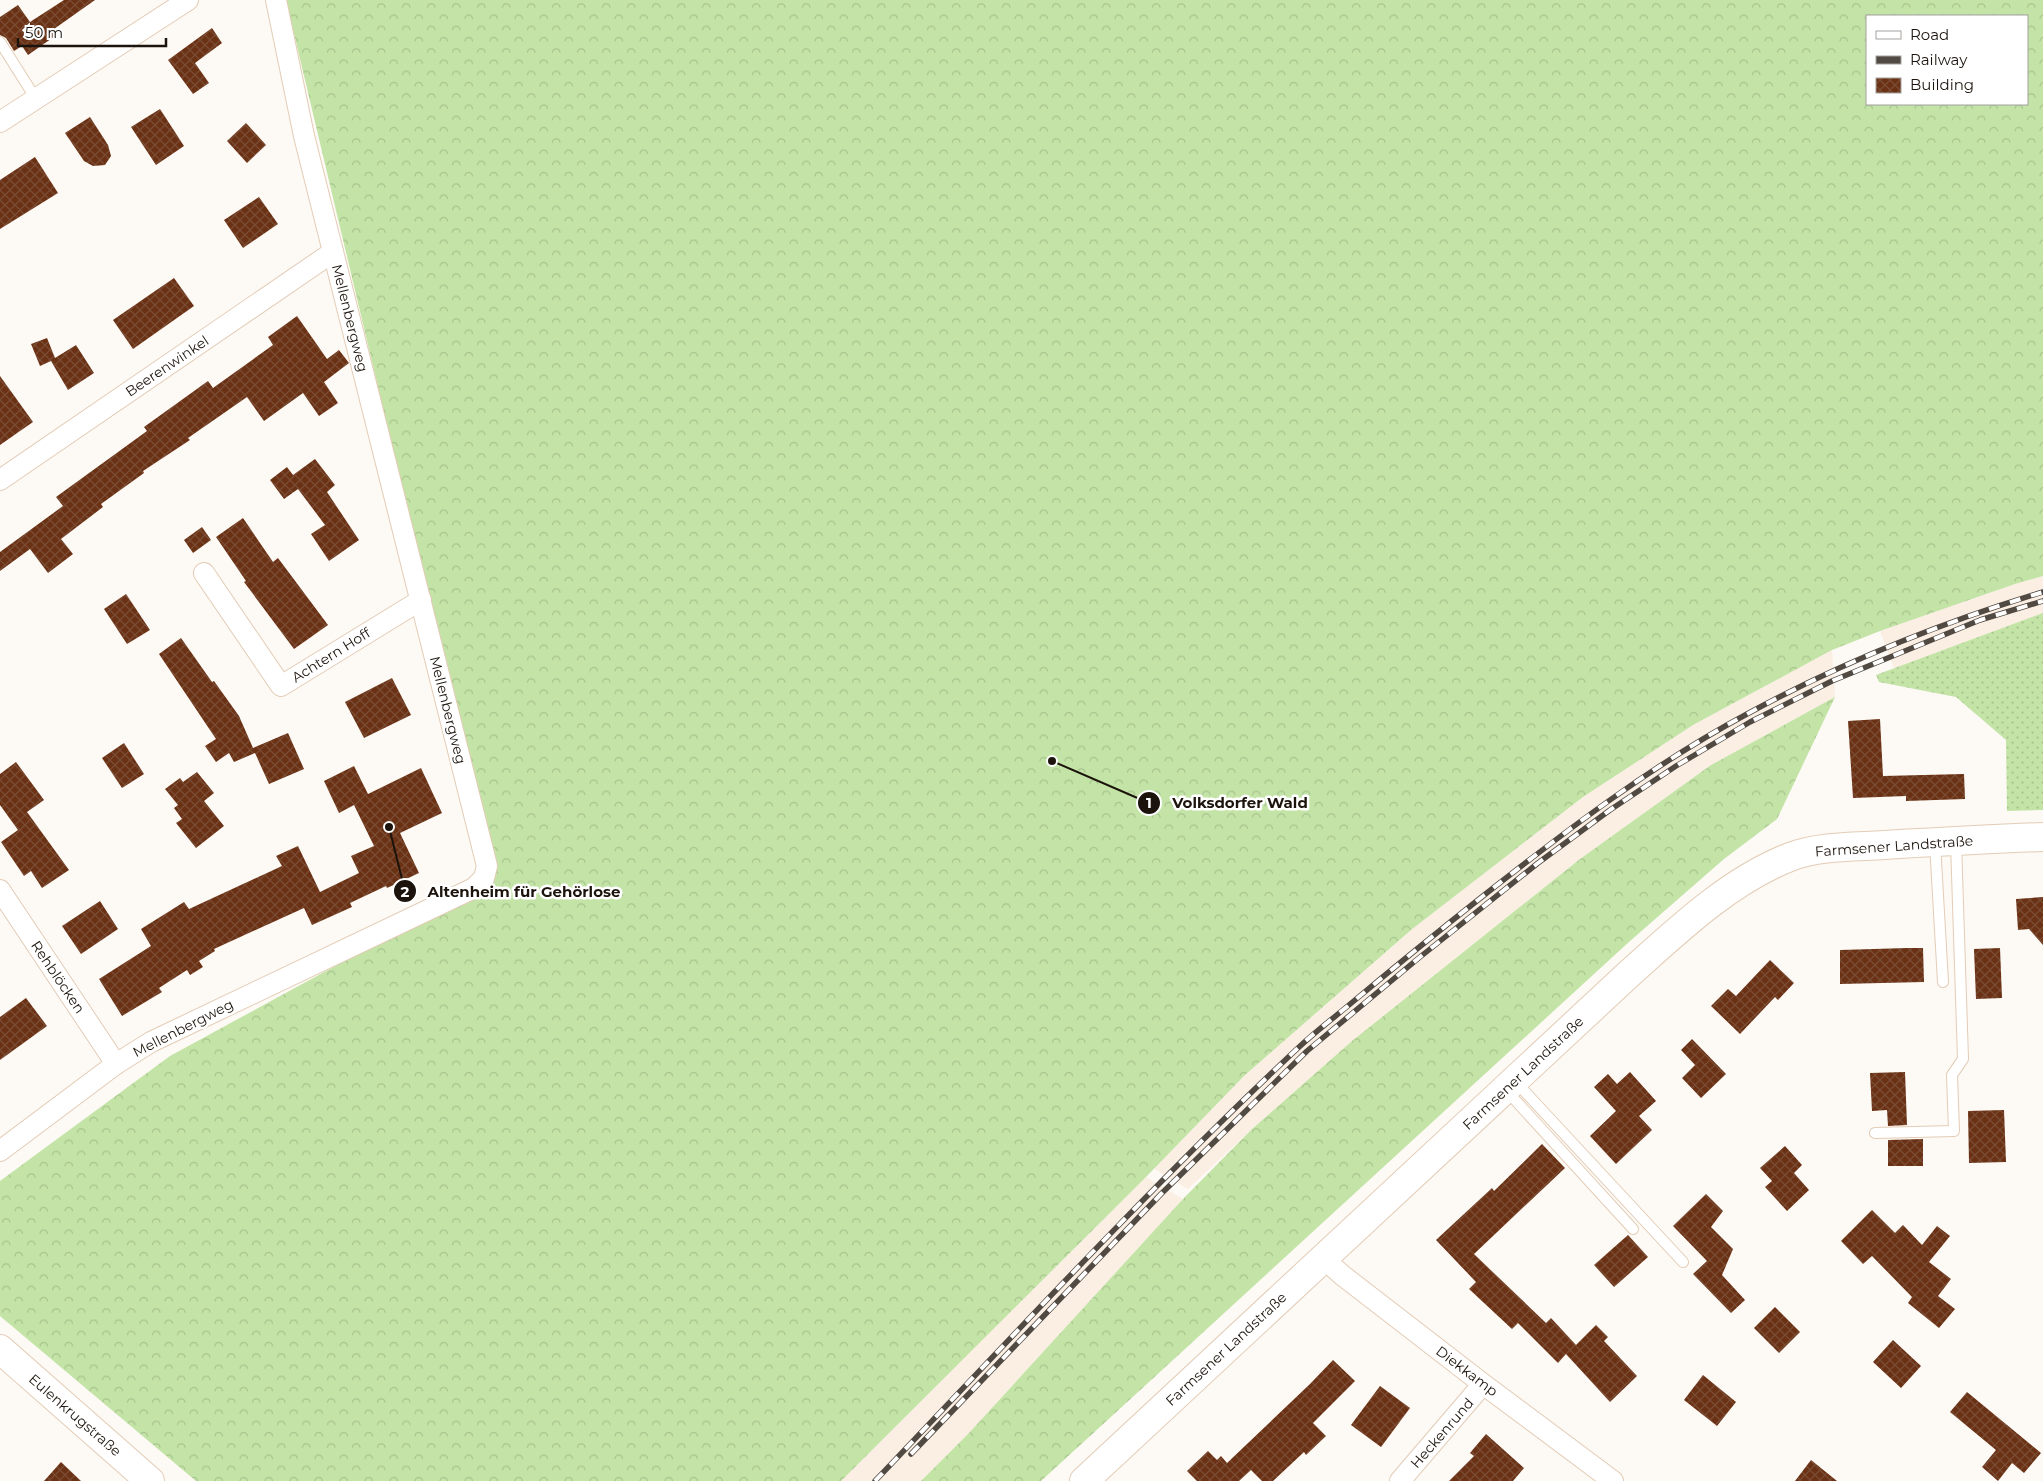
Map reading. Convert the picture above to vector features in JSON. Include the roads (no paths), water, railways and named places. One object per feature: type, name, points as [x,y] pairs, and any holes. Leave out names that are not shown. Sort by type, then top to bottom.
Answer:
[{"type":"main road","name":"Farmsener Landstraße","points":[[1084,1481],[1676,932],[1742,881],[1791,857],[1806,853],[1860,846],[2043,837]]},
{"type":"main road","name":"Eulenkrugstraße","points":[[0,1349],[150,1481]]},
{"type":"street","points":[[0,122],[188,0]]},
{"type":"street","name":"Mellenbergweg","points":[[0,1152],[116,1064],[151,1042],[474,888],[484,878],[487,866],[304,136],[276,0]]},
{"type":"street","name":"Beerenwinkel","points":[[0,480],[333,252]]},
{"type":"street","name":"Achtern Hoff","points":[[204,573],[281,686],[421,600]]},
{"type":"street","name":"Rehblöcken","points":[[0,890],[116,1064]]},
{"type":"street","name":"Diekkamp","points":[[1323,1258],[1342,1275],[1483,1384],[1613,1481]]},
{"type":"street","name":"Heckenrund","points":[[1400,1481],[1483,1384]]},
{"type":"lane","points":[[0,42],[36,99]]},
{"type":"lane","points":[[1943,982],[1946,841]]},
{"type":"lane","points":[[1876,1132],[1954,1131],[1952,1075],[1963,1059],[1946,841]]},
{"type":"lane","points":[[1510,1084],[1633,1229]]},
{"type":"lane","points":[[1510,1084],[1683,1262]]},
{"type":"railway","points":[[875,1481],[1136,1207],[1298,1048],[1483,896],[1546,847],[1611,799],[1677,755],[1782,695],[1855,661],[1929,631],[2043,592]]},
{"type":"railway","points":[[911,1454],[1161,1194],[1307,1051],[1420,957],[1538,863],[1610,810],[1676,766],[1750,722],[1832,681],[1980,620],[2043,601]]},
{"type":"place","name":"Volksdorfer Wald","points":[[1052,761]]},
{"type":"place","name":"Altenheim für Gehörlose","points":[[389,827]]}]
